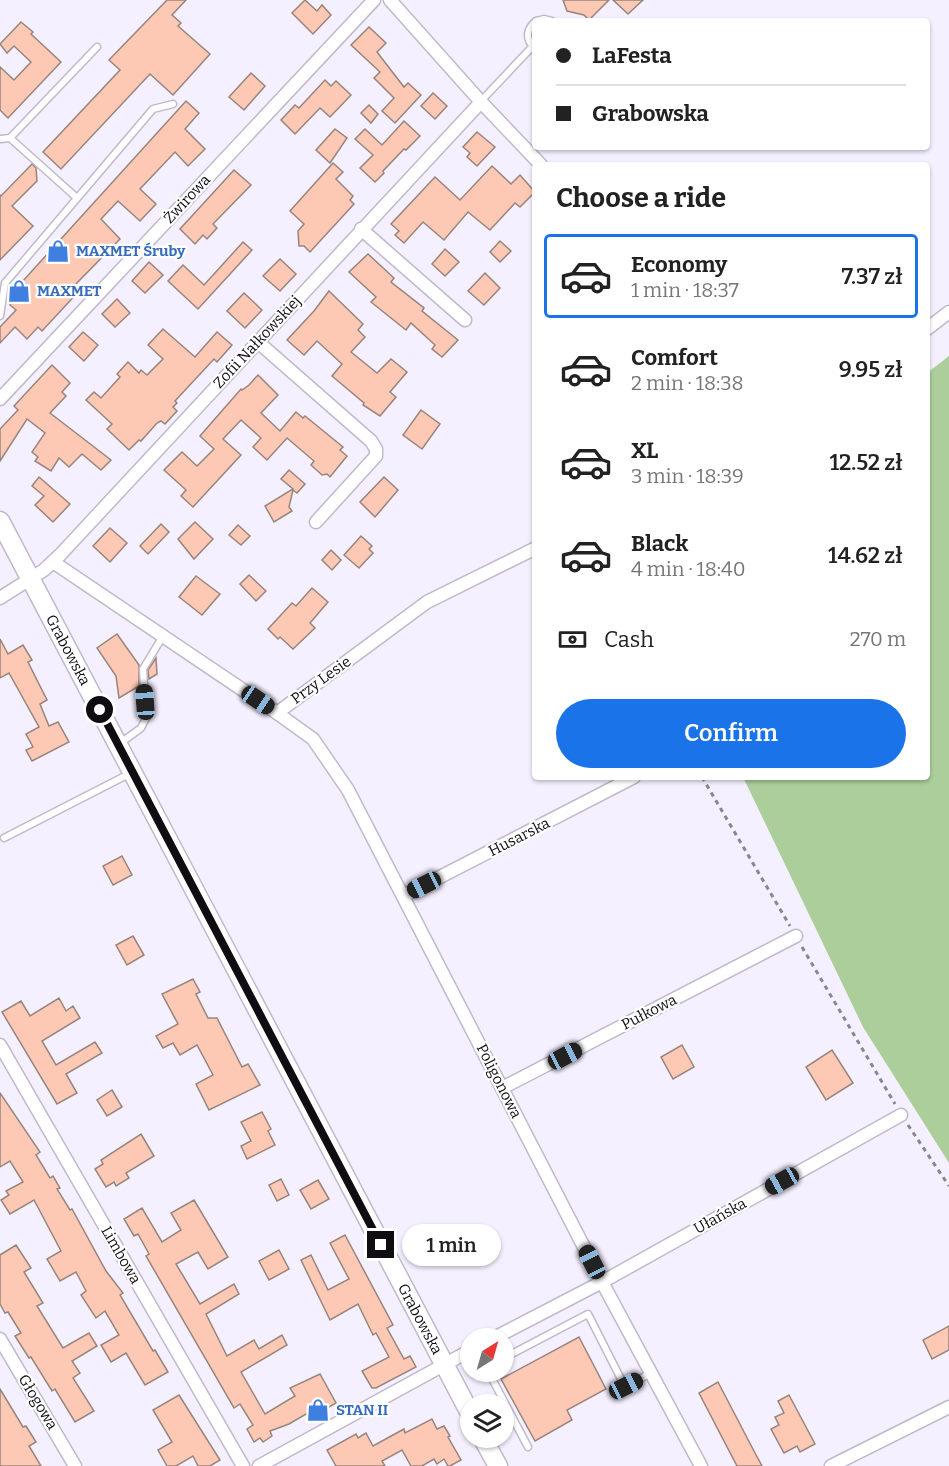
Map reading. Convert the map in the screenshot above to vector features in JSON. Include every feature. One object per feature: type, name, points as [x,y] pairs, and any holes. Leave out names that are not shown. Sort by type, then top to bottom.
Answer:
[{"type":"street","name":"Żwirowa","points":[[0,399],[374,0]]},
{"type":"street","points":[[390,0],[480,102],[538,162]]},
{"type":"street","name":"Zofii Nałkowskiej","points":[[0,598],[53,562],[480,102]]},
{"type":"street","points":[[361,229],[465,320]]},
{"type":"street","points":[[930,327],[949,312]]},
{"type":"street","points":[[258,342],[371,441],[376,449],[376,456],[316,522]]},
{"type":"street","name":"Grabowska","points":[[0,521],[460,1394]]},
{"type":"street","name":"Przy Lesie","points":[[53,562],[277,713],[427,602],[532,550]]},
{"type":"street","name":"Poligonowa","points":[[277,713],[313,739],[342,781],[602,1282],[701,1466]]},
{"type":"street","name":"Husarska","points":[[403,896],[628,780]]},
{"type":"street","name":"Pułkowa","points":[[502,1088],[796,936]]},
{"type":"street","name":"Limbowa","points":[[0,1046],[243,1466]]},
{"type":"street","name":"Ułańska","points":[[513,1328],[602,1282],[901,1115]]},
{"type":"street","name":"Głogowa","points":[[0,1339],[75,1466]]},
{"type":"street","points":[[259,1466],[460,1356]]},
{"type":"street","points":[[831,1466],[949,1407]]},
{"type":"street","points":[[488,1448],[498,1466]]},
{"type":"lane","points":[[532,26],[528,31],[529,42],[532,46]]},
{"type":"lane","points":[[0,139],[10,138],[97,47]]},
{"type":"lane","points":[[480,102],[532,50]]},
{"type":"lane","points":[[0,316],[5,283],[153,109],[172,104]]},
{"type":"lane","points":[[10,138],[77,198]]},
{"type":"lane","points":[[118,744],[141,728],[146,718],[143,669],[163,636]]},
{"type":"lane","points":[[4,838],[133,772]]},
{"type":"lane","points":[[514,1353],[588,1314],[626,1386],[651,1373]]},
{"type":"lane","points":[[494,1382],[528,1447]]},
{"type":"path","points":[[901,1115],[949,1186]]},
{"type":"green space","points":[[949,356],[949,1163],[863,1027],[744,780],[930,780],[930,371]]},
{"type":"building","points":[[167,0],[186,0],[172,15],[181,23],[178,26],[210,54],[173,95],[150,74],[61,169],[43,152],[120,70],[109,60]]},
{"type":"building","points":[[305,0],[317,11],[322,5],[331,15],[313,34],[292,13]]},
{"type":"building","points":[[563,0],[609,0],[591,18],[567,11]]},
{"type":"building","points":[[613,0],[643,0],[628,14]]},
{"type":"building","points":[[21,22],[61,62],[8,118],[0,110],[0,67],[14,80],[31,62],[14,46],[7,53],[0,44]]},
{"type":"building","points":[[369,27],[386,43],[377,52],[404,87],[408,83],[421,95],[395,123],[382,111],[394,98],[374,78],[380,72],[351,45]]},
{"type":"building","points":[[251,73],[265,86],[244,110],[229,97]]},
{"type":"building","points":[[325,80],[331,86],[336,81],[351,95],[330,117],[320,108],[295,134],[281,120],[295,105],[299,108]]},
{"type":"building","points":[[433,93],[447,106],[435,119],[421,106]]},
{"type":"building","points":[[186,101],[199,113],[185,129],[205,149],[188,166],[175,152],[140,189],[156,204],[140,221],[118,201],[101,219],[120,239],[75,285],[80,290],[42,331],[38,327],[27,339],[15,327],[0,343],[0,327],[16,310],[10,305],[12,293]]},
{"type":"building","points":[[369,105],[378,114],[371,123],[361,113]]},
{"type":"building","points":[[404,121],[420,136],[406,150],[404,149],[375,182],[360,168],[373,155],[355,139],[365,129],[382,145]]},
{"type":"building","points":[[335,129],[347,138],[330,163],[316,150]]},
{"type":"building","points":[[477,132],[495,147],[477,166],[467,157],[470,153],[463,147]]},
{"type":"building","points":[[333,163],[343,172],[336,179],[353,196],[350,200],[354,204],[310,252],[304,246],[299,246],[298,231],[304,224],[290,211]]},
{"type":"building","points":[[32,164],[36,168],[37,181],[12,206],[33,226],[0,260],[0,195]]},
{"type":"building","points":[[492,166],[511,184],[520,175],[532,189],[532,195],[520,207],[515,203],[490,230],[468,212],[444,240],[423,222],[404,243],[395,235],[399,231],[391,224],[435,177],[460,200]]},
{"type":"building","points":[[234,170],[251,185],[213,224],[217,228],[207,239],[203,235],[195,244],[180,229]]},
{"type":"building","points":[[500,241],[511,251],[500,262],[490,252]]},
{"type":"building","points":[[243,242],[252,250],[198,309],[168,281],[183,265],[204,285]]},
{"type":"building","points":[[445,249],[459,262],[445,276],[432,264]]},
{"type":"building","points":[[368,254],[394,278],[391,282],[424,308],[422,311],[458,340],[442,357],[432,349],[435,345],[411,323],[406,330],[371,302],[376,297],[349,272]]},
{"type":"building","points":[[280,259],[296,274],[280,291],[263,276]]},
{"type":"building","points":[[149,262],[163,275],[145,293],[132,281]]},
{"type":"building","points":[[485,273],[500,288],[484,305],[468,291]]},
{"type":"building","points":[[329,291],[363,324],[358,330],[365,337],[351,352],[377,373],[391,359],[407,372],[390,392],[396,397],[380,416],[363,405],[364,403],[332,376],[342,364],[317,341],[304,355],[287,340]]},
{"type":"building","points":[[244,293],[262,310],[245,328],[227,311]]},
{"type":"building","points":[[117,299],[130,313],[115,327],[102,314]]},
{"type":"building","points":[[163,329],[195,357],[217,332],[232,345],[217,362],[214,359],[175,401],[177,403],[173,407],[177,411],[165,424],[161,421],[157,423],[141,441],[139,440],[129,450],[107,429],[112,424],[86,400],[94,392],[101,398],[120,377],[117,374],[128,362],[139,373],[141,370],[147,375],[163,359],[148,345]]},
{"type":"building","points":[[83,332],[98,345],[84,361],[69,347]]},
{"type":"building","points":[[52,365],[70,383],[62,392],[66,396],[50,413],[111,460],[101,470],[82,454],[69,467],[59,458],[51,471],[35,461],[38,457],[32,452],[45,433],[27,419],[0,461],[0,429],[18,410],[14,406]]},
{"type":"building","points":[[258,375],[278,395],[261,413],[280,431],[296,412],[303,418],[305,416],[343,447],[340,450],[347,456],[330,477],[327,474],[322,475],[311,465],[314,461],[287,438],[267,460],[253,447],[261,438],[241,420],[223,439],[241,455],[193,507],[181,496],[186,490],[164,470],[182,452],[197,466],[214,449],[200,436],[241,389],[249,385]]},
{"type":"building","points":[[421,410],[440,424],[422,449],[403,435]]},
{"type":"building","points":[[289,470],[305,484],[297,493],[293,490],[289,507],[292,511],[274,522],[265,506],[293,489],[281,479]]},
{"type":"building","points":[[39,477],[70,504],[53,522],[35,505],[44,496],[32,486]]},
{"type":"building","points":[[384,477],[398,490],[375,517],[360,502]]},
{"type":"building","points":[[195,522],[213,539],[194,559],[178,539]]},
{"type":"building","points":[[161,524],[169,532],[148,554],[140,546]]},
{"type":"building","points":[[238,525],[250,536],[241,545],[229,535]]},
{"type":"building","points":[[110,528],[127,543],[110,562],[93,546]]},
{"type":"building","points":[[361,536],[372,546],[369,549],[373,553],[359,568],[344,555]]},
{"type":"building","points":[[331,550],[341,560],[332,570],[322,560]]},
{"type":"building","points":[[249,575],[266,591],[256,601],[240,584]]},
{"type":"building","points":[[196,576],[220,594],[202,615],[179,597]]},
{"type":"building","points":[[312,588],[328,602],[310,623],[315,628],[293,649],[268,629],[292,603],[296,606]]},
{"type":"building","points":[[117,634],[139,665],[139,686],[119,698],[116,676],[97,648]]},
{"type":"building","points":[[0,639],[8,654],[23,645],[32,660],[28,662],[47,700],[40,704],[49,726],[58,722],[69,742],[32,761],[26,750],[33,747],[26,734],[39,727],[9,673],[0,678]]},
{"type":"building","points":[[156,658],[157,674],[149,679],[148,670]]},
{"type":"building","points":[[122,856],[132,875],[113,885],[103,866]]},
{"type":"building","points":[[133,936],[144,955],[127,965],[116,945]]},
{"type":"building","points":[[193,979],[200,992],[196,994],[208,1018],[217,1018],[242,1067],[248,1064],[260,1085],[209,1110],[196,1084],[213,1075],[197,1045],[180,1055],[173,1043],[163,1048],[156,1036],[178,1024],[162,994]]},
{"type":"building","points":[[59,998],[66,1011],[73,1006],[80,1018],[42,1041],[56,1065],[95,1042],[102,1053],[66,1074],[77,1093],[57,1104],[2,1012],[21,1001],[30,1016]]},
{"type":"building","points":[[682,1045],[694,1067],[673,1079],[661,1057]]},
{"type":"building","points":[[832,1050],[853,1083],[826,1100],[806,1067]]},
{"type":"building","points":[[112,1090],[122,1107],[107,1116],[97,1100]]},
{"type":"building","points":[[0,1093],[40,1152],[36,1155],[50,1178],[53,1176],[60,1188],[57,1189],[70,1210],[72,1209],[106,1271],[123,1293],[120,1295],[168,1372],[145,1385],[126,1353],[111,1362],[101,1345],[119,1335],[105,1311],[96,1318],[81,1295],[86,1291],[76,1272],[60,1281],[47,1259],[61,1251],[34,1200],[10,1214],[1,1200],[9,1195],[6,1191],[23,1182],[10,1161],[0,1167]]},
{"type":"building","points":[[262,1112],[271,1129],[268,1131],[275,1145],[247,1159],[241,1146],[251,1141],[241,1122]]},
{"type":"building","points":[[141,1134],[154,1156],[126,1173],[129,1178],[116,1186],[114,1182],[106,1187],[95,1169],[103,1164],[101,1160]]},
{"type":"building","points":[[281,1179],[289,1195],[277,1201],[269,1185]]},
{"type":"building","points":[[318,1180],[329,1199],[311,1209],[300,1190]]},
{"type":"building","points":[[194,1200],[228,1257],[208,1269],[198,1252],[176,1264],[200,1304],[234,1284],[239,1294],[206,1314],[227,1356],[254,1340],[259,1349],[282,1335],[287,1345],[241,1372],[265,1414],[295,1396],[290,1388],[320,1374],[336,1403],[309,1419],[306,1414],[270,1431],[272,1436],[263,1442],[260,1438],[254,1442],[247,1429],[253,1425],[240,1404],[234,1408],[146,1256],[149,1254],[138,1234],[134,1236],[124,1219],[142,1208],[162,1242],[181,1230],[171,1213]]},
{"type":"building","points":[[345,1235],[393,1325],[387,1328],[404,1359],[410,1356],[416,1367],[376,1388],[372,1388],[362,1371],[389,1357],[376,1333],[373,1335],[358,1304],[330,1320],[301,1260],[311,1255],[328,1290],[349,1279],[330,1243]]},
{"type":"building","points":[[16,1245],[31,1268],[24,1272],[43,1303],[37,1306],[63,1348],[89,1333],[97,1346],[72,1361],[80,1373],[73,1378],[94,1411],[75,1422],[55,1389],[52,1391],[15,1336],[21,1333],[0,1304],[0,1255]]},
{"type":"building","points":[[279,1250],[289,1269],[269,1280],[259,1261]]},
{"type":"building","points":[[949,1326],[949,1350],[932,1359],[923,1340]]},
{"type":"building","points":[[579,1337],[606,1389],[567,1410],[572,1420],[535,1441],[514,1403],[514,1394],[509,1394],[503,1382],[514,1382],[514,1372]]},
{"type":"building","points":[[718,1382],[762,1466],[737,1466],[699,1393]]},
{"type":"building","points":[[0,1389],[23,1427],[26,1426],[36,1442],[29,1446],[41,1466],[0,1466]]},
{"type":"building","points":[[179,1395],[220,1460],[210,1466],[198,1466],[193,1456],[176,1466],[167,1466],[158,1450],[172,1442],[153,1410]]},
{"type":"building","points":[[789,1395],[815,1444],[800,1452],[797,1446],[784,1453],[771,1429],[779,1425],[775,1417],[784,1413],[778,1401]]},
{"type":"building","points":[[432,1419],[437,1429],[444,1426],[461,1460],[450,1466],[444,1459],[437,1464],[434,1459],[422,1466],[411,1466],[402,1450],[382,1461],[385,1466],[336,1466],[327,1450],[356,1434],[358,1438],[366,1433],[373,1446],[404,1429],[405,1433]]},
{"type":"place","name":"MAXMET Śruby","points":[[58,251]]},
{"type":"place","name":"MAXMET","points":[[19,291]]},
{"type":"place","name":"STAN II","points":[[318,1410]]},
{"type":"route","points":[[100,710],[381,1245]]}]
